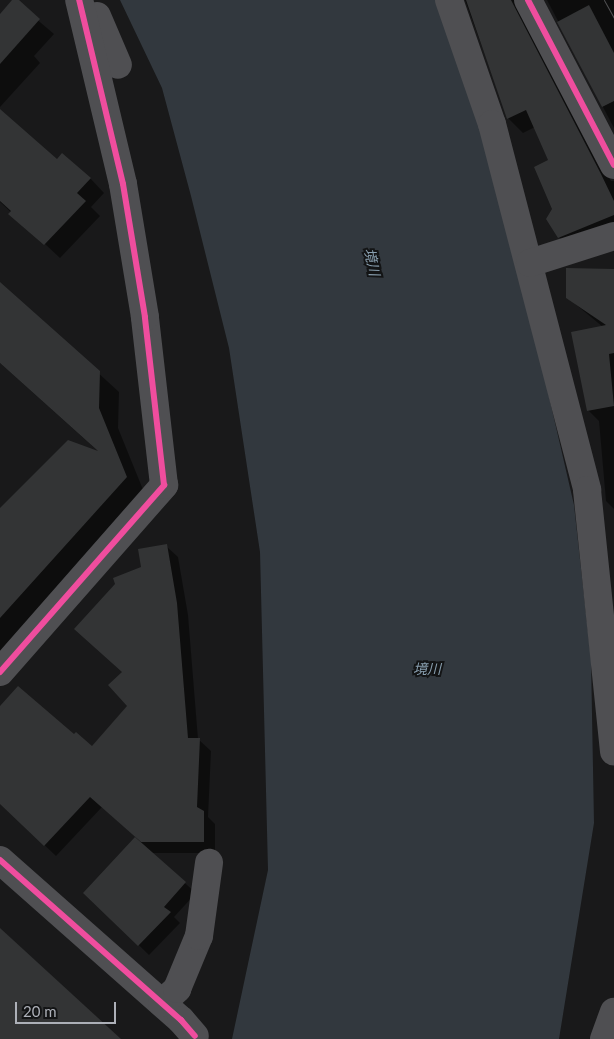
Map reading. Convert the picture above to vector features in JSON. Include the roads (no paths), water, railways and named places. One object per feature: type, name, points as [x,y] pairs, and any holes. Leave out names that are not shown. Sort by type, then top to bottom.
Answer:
[{"type":"street","points":[[0,672],[164,484],[145,317],[123,184],[79,0]]},
{"type":"street","points":[[91,0],[118,65]]},
{"type":"street","points":[[449,0],[492,124],[530,263],[587,490],[614,752]]},
{"type":"street","points":[[528,0],[614,165]]},
{"type":"street","points":[[530,263],[614,236]]},
{"type":"street","points":[[0,860],[162,1003],[194,1036]]},
{"type":"street","points":[[162,1003],[178,989],[199,936],[209,863]]},
{"type":"street","points":[[604,1039],[614,1012]]},
{"type":"water","name":"境川","points":[[120,0],[438,0],[497,171],[574,505],[591,659],[594,823],[559,1039],[232,1039],[268,870],[260,552],[229,348],[191,196],[162,88]]},
{"type":"tram line","points":[[604,0],[614,18]]}]
